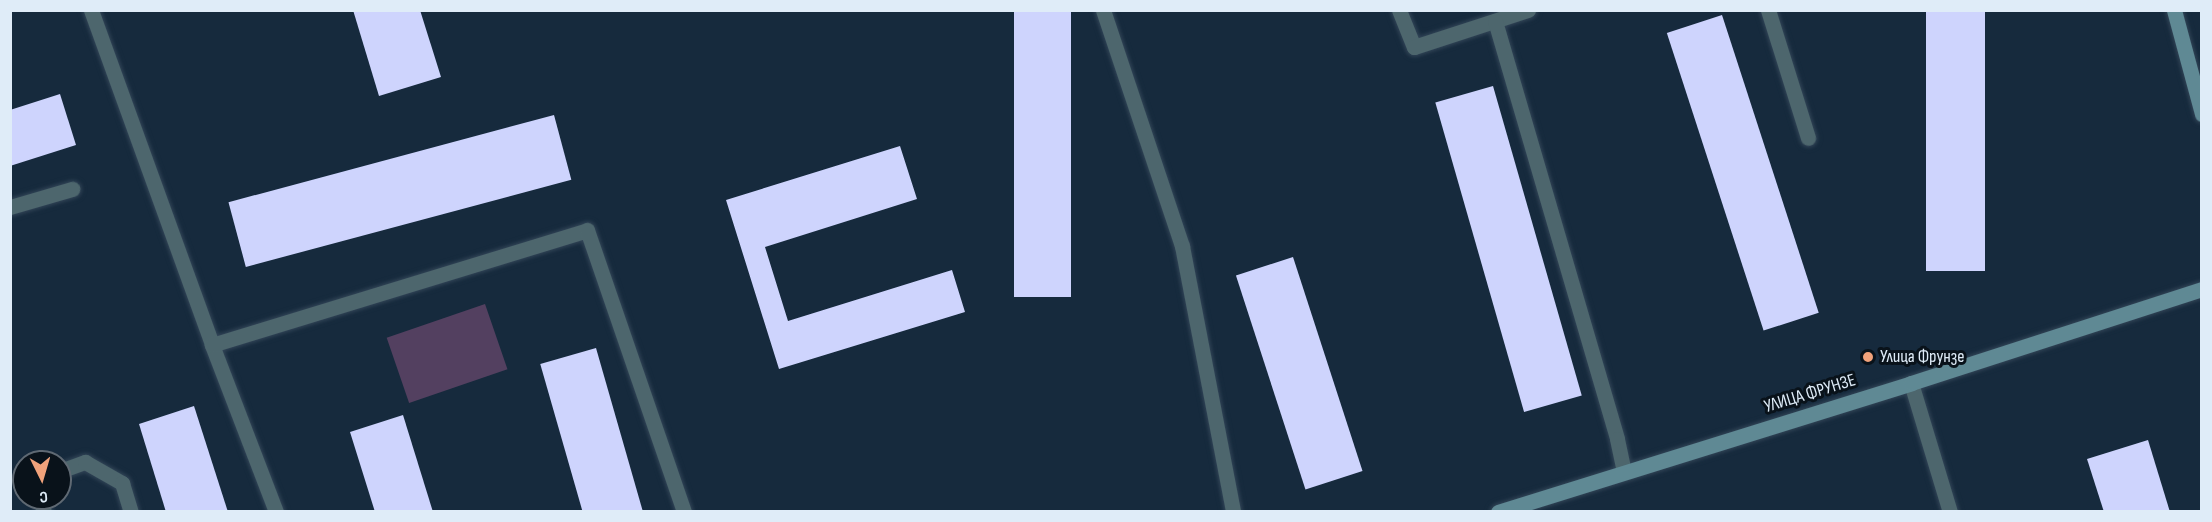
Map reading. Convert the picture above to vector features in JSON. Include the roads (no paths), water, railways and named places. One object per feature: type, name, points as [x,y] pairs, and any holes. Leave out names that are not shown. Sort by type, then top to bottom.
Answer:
[{"type":"main road","points":[[2174,10],[2202,114]]},
{"type":"main road","name":"УЛИЦА ФРУНЗЕ","points":[[1498,512],[2202,289]]},
{"type":"lane","points":[[91,10],[212,345],[276,512]]},
{"type":"lane","points":[[1103,10],[1182,246],[1233,512]]},
{"type":"lane","points":[[1399,10],[1414,47],[1528,10]]},
{"type":"lane","points":[[1768,10],[1808,138]]},
{"type":"lane","points":[[1495,21],[1617,439],[1624,471]]},
{"type":"lane","points":[[10,207],[72,189]]},
{"type":"lane","points":[[212,345],[587,230],[684,512]]},
{"type":"lane","points":[[1911,383],[1950,512]]},
{"type":"lane","points":[[72,467],[85,462],[122,483],[131,512]]},
{"type":"place","name":"Улица Фрунзе","points":[[1868,357]]}]
